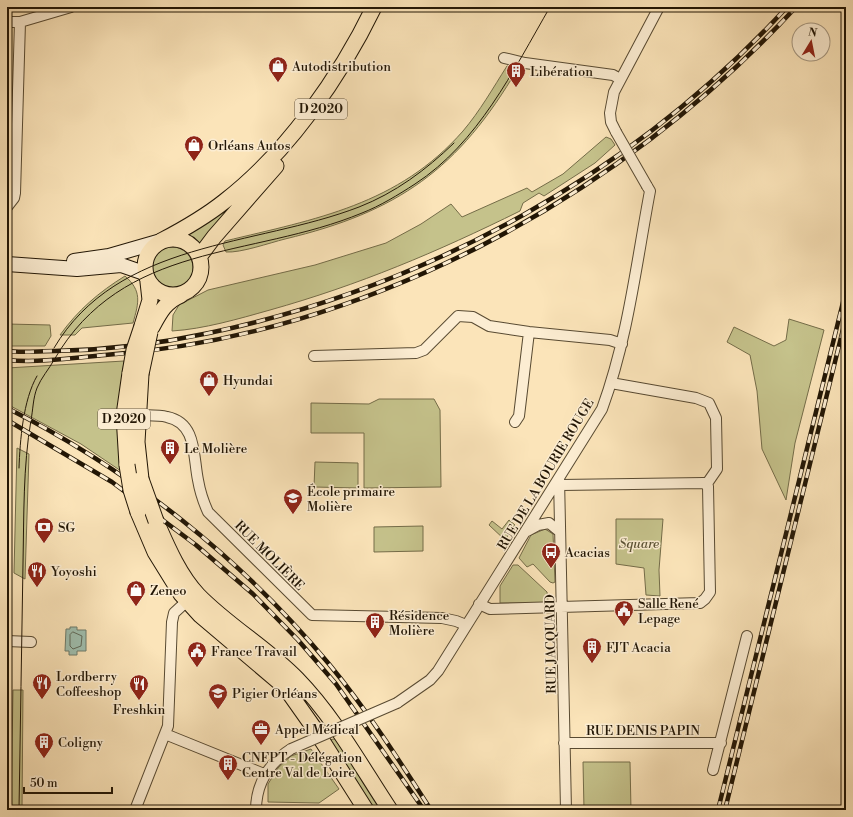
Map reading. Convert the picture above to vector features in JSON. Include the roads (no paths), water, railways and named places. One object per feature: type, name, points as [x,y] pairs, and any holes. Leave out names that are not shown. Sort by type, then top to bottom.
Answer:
[{"type":"main road","name":"D 2020","points":[[161,241],[191,225],[227,200],[262,167],[324,94],[344,63],[374,7]]},
{"type":"main road","name":"D 2020","points":[[199,257],[214,237],[302,136],[347,74],[382,7]]},
{"type":"main road","points":[[7,264],[77,269],[121,265],[146,278],[154,289],[162,294],[172,296],[181,295],[190,290],[200,277],[201,269],[199,257],[196,251],[186,242],[176,239],[161,241],[109,256],[31,265]]},
{"type":"main road","points":[[146,278],[145,261],[148,253],[161,241]]},
{"type":"main road","name":"D 2020","points":[[146,278],[150,300],[147,326]]},
{"type":"main road","name":"D 2020","points":[[181,295],[172,299],[164,306],[147,326],[134,350],[135,374],[126,465],[131,490],[138,512],[155,552],[192,598]]},
{"type":"main road","points":[[131,415],[137,442],[141,479],[156,521],[200,615],[285,687],[310,722],[366,810]]},
{"type":"main road","points":[[192,598],[225,619],[278,661],[302,684],[330,719],[390,810]]},
{"type":"street","points":[[7,22],[20,22],[70,7]]},
{"type":"street","name":"RUE DE LA BOURIE ROUGE","points":[[256,810],[264,774],[280,756],[291,749],[396,703],[430,680],[438,671],[479,604],[560,482],[602,409],[612,383],[622,344],[632,298],[637,260],[650,192],[611,122],[611,102],[620,79],[658,7]]},
{"type":"street","points":[[7,207],[14,198],[15,193],[20,22]]},
{"type":"street","points":[[504,58],[510,61],[542,66],[613,75],[620,79]]},
{"type":"street","points":[[314,356],[416,353],[424,350],[458,316],[473,316],[489,326],[529,332],[610,340],[622,344]]},
{"type":"street","points":[[515,422],[519,416],[529,332]]},
{"type":"street","points":[[612,383],[696,398],[709,403],[716,418],[717,469],[706,484]]},
{"type":"street","name":"RUE MOLIÈRE","points":[[131,415],[166,416],[177,420],[185,427],[193,439],[197,479],[208,512],[312,616],[442,618],[466,625]]},
{"type":"street","points":[[479,604],[490,609],[700,603],[710,592],[708,486],[704,482],[560,482]]},
{"type":"street","name":"RUE JACQUARD","points":[[560,482],[566,810]]},
{"type":"street","points":[[526,532],[538,525],[549,523],[560,532]]},
{"type":"street","points":[[134,810],[165,734],[169,719],[172,622],[174,613],[192,598]]},
{"type":"street","points":[[713,770],[747,636]]},
{"type":"street","points":[[7,641],[31,642]]},
{"type":"street","points":[[165,734],[264,774]]},
{"type":"street","name":"RUE DENIS PAPIN","points":[[564,743],[721,743]]},
{"type":"water","points":[[70,627],[77,627],[77,630],[86,630],[86,651],[77,651],[77,655],[69,655],[69,651],[65,651],[66,629],[70,629]]},
{"type":"tram line","points":[[19,810],[25,473],[28,438],[37,388],[54,360],[82,321],[116,293],[153,273],[192,259],[320,228],[369,210],[415,184],[437,167],[476,127],[508,80],[550,7]]},
{"type":"tram line","points":[[54,348],[81,313],[114,286],[151,266],[192,252],[319,220],[359,207],[385,195],[410,180],[454,143]]},
{"type":"tram line","points":[[19,468],[21,433],[25,409],[28,397],[37,376]]},
{"type":"railway","points":[[7,351],[31,352],[114,348],[209,333],[290,313],[370,286],[448,253],[523,215],[595,171],[663,122],[728,67],[787,7]]},
{"type":"railway","points":[[7,360],[44,361],[68,359],[202,342],[298,319],[392,287],[482,245],[569,196],[651,139],[727,76],[796,7]]},
{"type":"railway","points":[[718,810],[846,290]]},
{"type":"railway","points":[[725,810],[846,317]]},
{"type":"railway","points":[[7,408],[53,432],[140,488],[221,553],[259,588],[295,625],[343,681],[382,736],[431,810]]},
{"type":"railway","points":[[7,420],[112,482],[196,545],[253,594],[298,640],[336,684],[424,810]]},
{"type":"place","name":"Autodistribution","points":[[278,83]]},
{"type":"place","name":"Libération","points":[[516,88]]},
{"type":"place","name":"Orléans Autos","points":[[194,162]]},
{"type":"place","name":"Hyundai","points":[[209,397]]},
{"type":"place","name":"Le Molière","points":[[170,465]]},
{"type":"place","name":"École primaire Molière","points":[[293,515]]},
{"type":"place","name":"SG","points":[[44,544]]},
{"type":"place","name":"Acacias","points":[[551,569]]},
{"type":"place","name":"Yoyoshi","points":[[37,588]]},
{"type":"place","name":"Zeneo","points":[[136,607]]},
{"type":"place","name":"Salle René Lepage","points":[[624,627]]},
{"type":"place","name":"Résidence Molière","points":[[375,639]]},
{"type":"place","name":"FJT Acacia","points":[[592,664]]},
{"type":"place","name":"France Travail","points":[[197,668]]},
{"type":"place","name":"Lordberry Coffeeshop","points":[[42,700]]},
{"type":"place","name":"Freshkin","points":[[139,701]]},
{"type":"place","name":"Pigier Orléans","points":[[218,710]]},
{"type":"place","name":"Appel Médical","points":[[261,746]]},
{"type":"place","name":"Coligny","points":[[44,759]]},
{"type":"place","name":"CNFPT - Délégation Centre Val de Loire","points":[[228,781]]},
{"type":"park label","name":"Square","points":[[639,543]]}]
